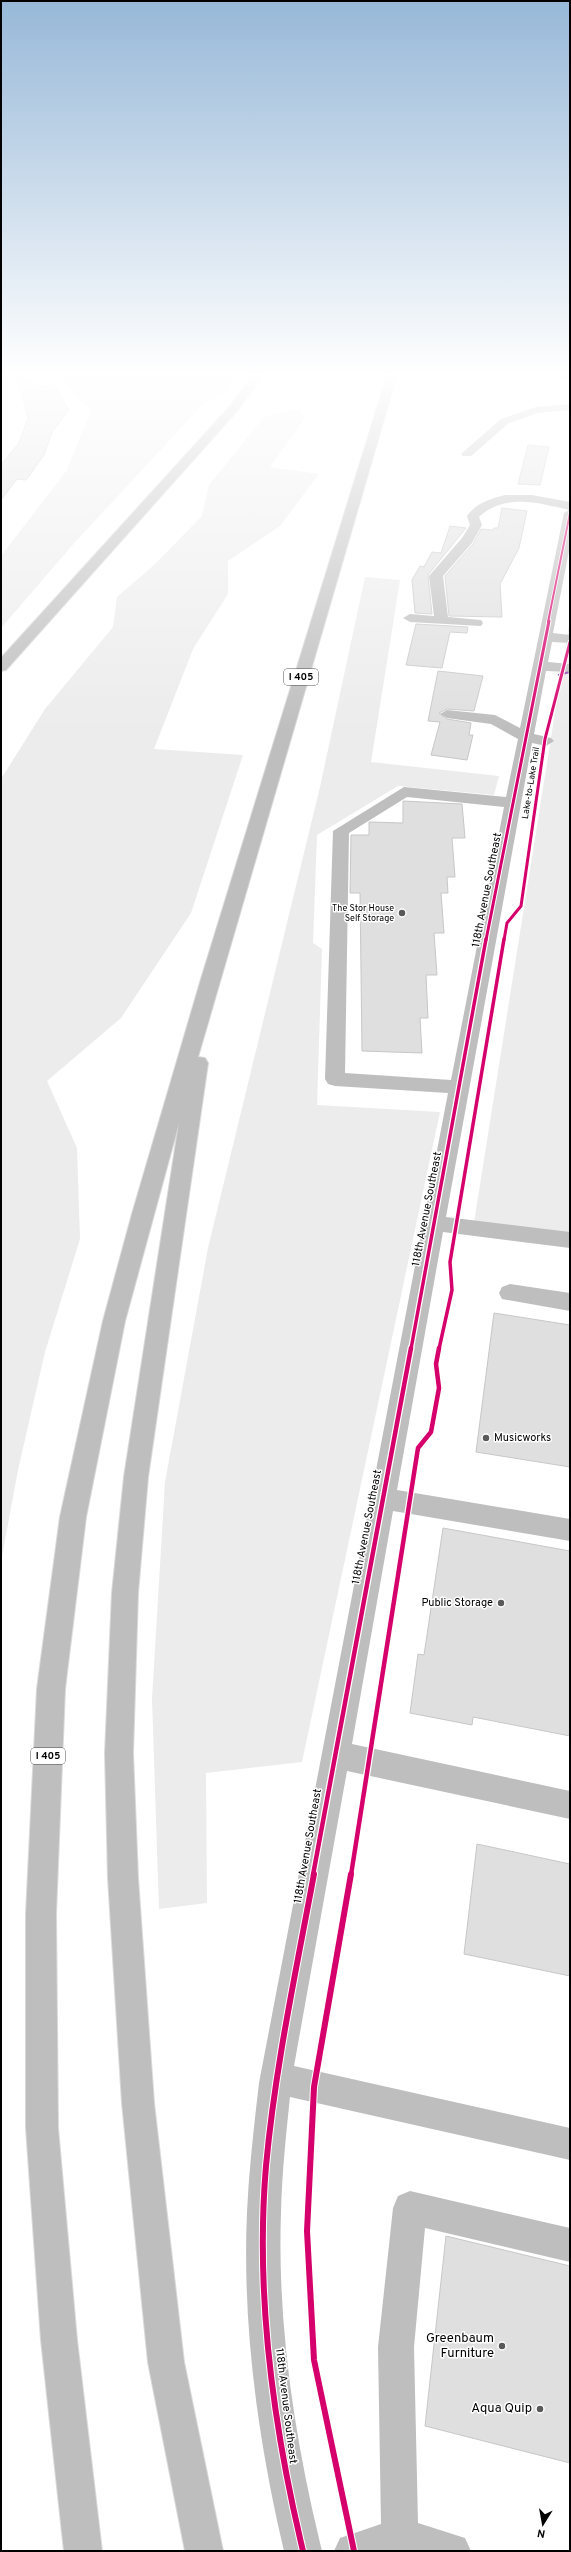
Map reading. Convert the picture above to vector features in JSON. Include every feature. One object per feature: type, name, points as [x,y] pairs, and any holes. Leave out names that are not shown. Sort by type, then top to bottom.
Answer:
[{"type":"main road","points":[[1,667],[157,494]]},
{"type":"main road","name":"I 405","points":[[83,2551],[59,2340],[42,2128],[41,1914],[51,1688],[73,1517],[114,1321],[210,979],[356,494]]},
{"type":"main road","points":[[442,621],[436,576],[467,540],[476,525],[473,516],[479,507],[497,500],[516,498],[540,500],[570,506]]},
{"type":"main road","name":"118th Avenue Southeast","points":[[303,2551],[281,2449],[271,2370],[264,2259],[266,2168],[276,2078],[334,1754],[458,1087],[525,803],[536,739],[540,666],[559,638],[570,513]]},
{"type":"main road","points":[[410,618],[476,624]]},
{"type":"main road","points":[[540,666],[570,668]]},
{"type":"main road","points":[[447,714],[496,720],[536,739]]},
{"type":"main road","points":[[458,1087],[335,1079],[341,831],[404,792],[525,803]]},
{"type":"main road","points":[[204,2551],[166,2362],[138,2103],[123,1878],[119,1753],[125,1593],[136,1477],[210,979]]},
{"type":"main road","points":[[433,1223],[570,1240]]},
{"type":"main road","points":[[510,1293],[570,1302]]},
{"type":"main road","points":[[382,1498],[570,1530]]},
{"type":"main road","points":[[334,1754],[368,1763],[570,1805]]},
{"type":"main road","points":[[276,2078],[570,2144]]},
{"type":"main road","points":[[400,2537],[396,2347],[410,2208],[570,2245]]},
{"type":"main road","points":[[353,2551],[400,2537],[452,2551]]},
{"type":"shaded area","points":[[49,494],[120,494],[76,541],[1,628],[1,556]]},
{"type":"shaded area","points":[[207,494],[304,494],[280,526],[228,561],[228,594],[193,649],[154,749],[243,755],[191,913],[121,1018],[47,1081],[77,1148],[80,1239],[45,1352],[18,1470],[1,1562],[1,779],[45,709],[113,627],[117,597],[154,565],[202,516]]},
{"type":"shaded area","points":[[365,577],[400,580],[371,762],[499,776],[494,795],[398,786],[317,835],[313,943],[322,949],[317,1105],[440,1112],[302,1762],[206,1773],[207,1903],[159,1909],[152,1699],[165,1482],[208,1248],[320,787]]},
{"type":"shaded area","points":[[570,618],[570,1246],[472,1235]]},
{"type":"building","points":[[1,494],[6,494],[1,500]]},
{"type":"building","points":[[502,508],[527,511],[519,548],[500,584],[502,617],[449,616],[445,576],[473,544],[481,529],[493,530],[494,528],[498,528]]},
{"type":"building","points":[[450,526],[466,528],[428,575],[432,614],[415,613],[412,580],[420,566],[424,567],[432,552],[441,553]]},
{"type":"building","points":[[416,624],[468,627],[467,633],[450,632],[442,668],[406,665]]},
{"type":"building","points":[[438,671],[483,676],[474,711],[447,709],[439,713],[447,719],[471,723],[469,735],[473,735],[467,760],[431,755],[440,722],[428,721]]},
{"type":"building","name":"The Stor House Self Storage","points":[[403,801],[462,804],[465,838],[452,838],[455,877],[447,877],[448,893],[441,893],[444,933],[434,933],[437,975],[426,975],[428,1018],[420,1018],[422,1053],[362,1051],[360,893],[350,893],[351,835],[369,835],[369,822],[403,823]]},
{"type":"building","points":[[494,1313],[570,1325],[570,1467],[476,1452]]},
{"type":"building","name":"Public Storage","points":[[443,1528],[570,1551],[570,1736],[473,1717],[472,1725],[410,1713],[418,1654],[424,1655]]},
{"type":"building","points":[[477,1844],[570,1864],[570,1976],[464,1954]]},
{"type":"building","name":"Greenbaum Furniture","points":[[446,2236],[570,2266],[570,2463],[425,2426]]},
{"type":"marked path","points":[[558,675],[570,672]]},
{"type":"cycle path","name":"Lake-to-Lake Trail","points":[[303,2551],[292,2506],[275,2410],[266,2311],[264,2213],[266,2167],[275,2083],[491,914],[570,513]]},
{"type":"cycle path","name":"Lake-to-Lake Trail","points":[[354,2551],[314,2360],[307,2231],[314,2087],[355,1852],[418,1448],[431,1432],[439,1388],[436,1364],[452,1290],[450,1262],[507,923],[521,906],[545,739],[560,674],[570,642]]},
{"type":"place","name":"The Stor House Self Storage","points":[[402,913]]},
{"type":"place","name":"Musicworks","points":[[486,1438]]},
{"type":"place","name":"Public Storage","points":[[501,1603]]},
{"type":"place","name":"Greenbaum Furniture","points":[[502,2346]]},
{"type":"place","name":"Aqua Quip","points":[[540,2409]]}]
